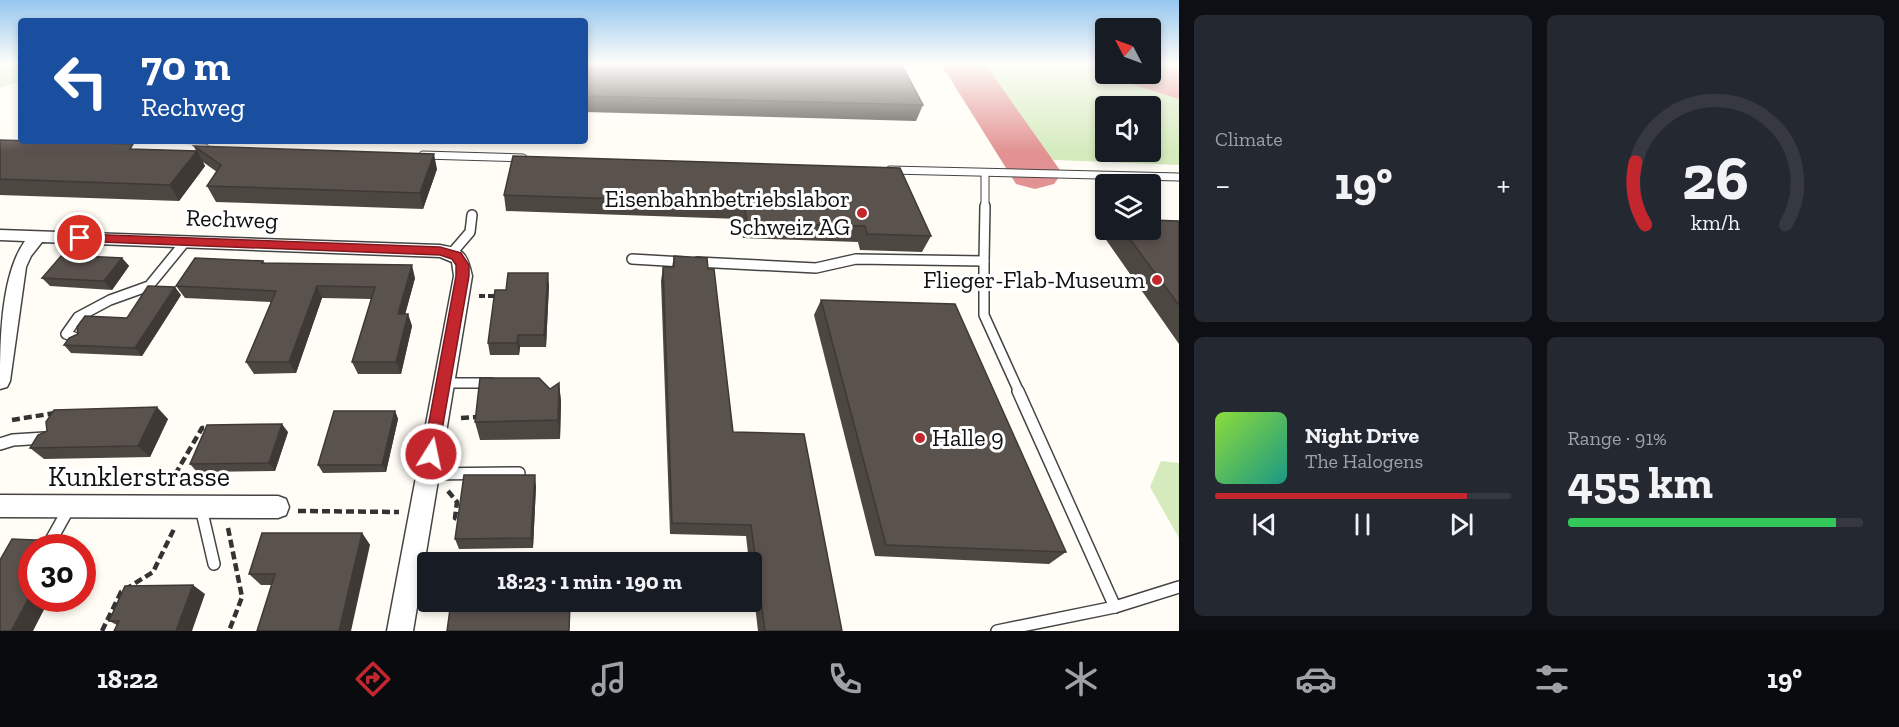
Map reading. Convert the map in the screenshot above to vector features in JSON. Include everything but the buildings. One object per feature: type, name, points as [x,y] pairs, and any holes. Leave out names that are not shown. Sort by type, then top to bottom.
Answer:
[{"type":"street","name":"Rechweg","points":[[0,235],[440,251],[456,256]]},
{"type":"street","points":[[0,381],[18,267],[23,254],[38,236]]},
{"type":"street","points":[[400,631],[420,513],[435,480],[444,383],[463,276],[456,256]]},
{"type":"street","name":"Kunklerstrasse","points":[[0,506],[278,507]]},
{"type":"lane","points":[[117,146],[212,148]]},
{"type":"lane","points":[[412,155],[531,158]]},
{"type":"lane","points":[[877,169],[1179,177]]},
{"type":"lane","points":[[985,173],[984,315],[1114,607]]},
{"type":"lane","points":[[456,256],[470,232],[472,215]]},
{"type":"lane","points":[[80,339],[66,334],[78,317],[110,300],[149,286],[185,242]]},
{"type":"lane","points":[[632,259],[816,268],[856,259],[984,261]]},
{"type":"lane","points":[[444,383],[507,383]]},
{"type":"lane","points":[[0,444],[13,440],[54,438]]},
{"type":"lane","points":[[435,480],[519,473]]},
{"type":"lane","points":[[54,534],[70,506]]},
{"type":"lane","points":[[193,507],[214,564]]},
{"type":"lane","points":[[997,631],[1114,607],[1179,587]]},
{"type":"path","points":[[473,296],[503,296]]},
{"type":"path","points":[[10,421],[57,413]]},
{"type":"path","points":[[454,418],[477,417]]},
{"type":"path","points":[[157,506],[202,428],[222,428]]},
{"type":"path","points":[[435,480],[458,501],[455,518],[458,519]]},
{"type":"path","points":[[102,631],[121,592],[153,572],[193,507]]},
{"type":"path","points":[[278,507],[283,511],[420,513]]},
{"type":"path","points":[[229,631],[242,597],[231,545]]},
{"type":"green space","points":[[989,93],[1179,93],[1179,165],[1106,162],[1161,162],[1161,96],[1095,96],[1095,162],[1032,159]]},
{"type":"green space","points":[[1161,461],[1179,463],[1179,538],[1150,487]]},
{"type":"taxiway","points":[[982,93],[1035,173]]},
{"type":"place","name":"Eisenbahnbetriebslabor Schweiz AG","points":[[862,213]]},
{"type":"place","name":"Flieger-Flab-Museum","points":[[1157,280]]},
{"type":"place","name":"Halle 9","points":[[920,438]]},
{"type":"route","points":[[80,238],[440,251],[457,256],[463,265],[463,276],[431,454]]}]
